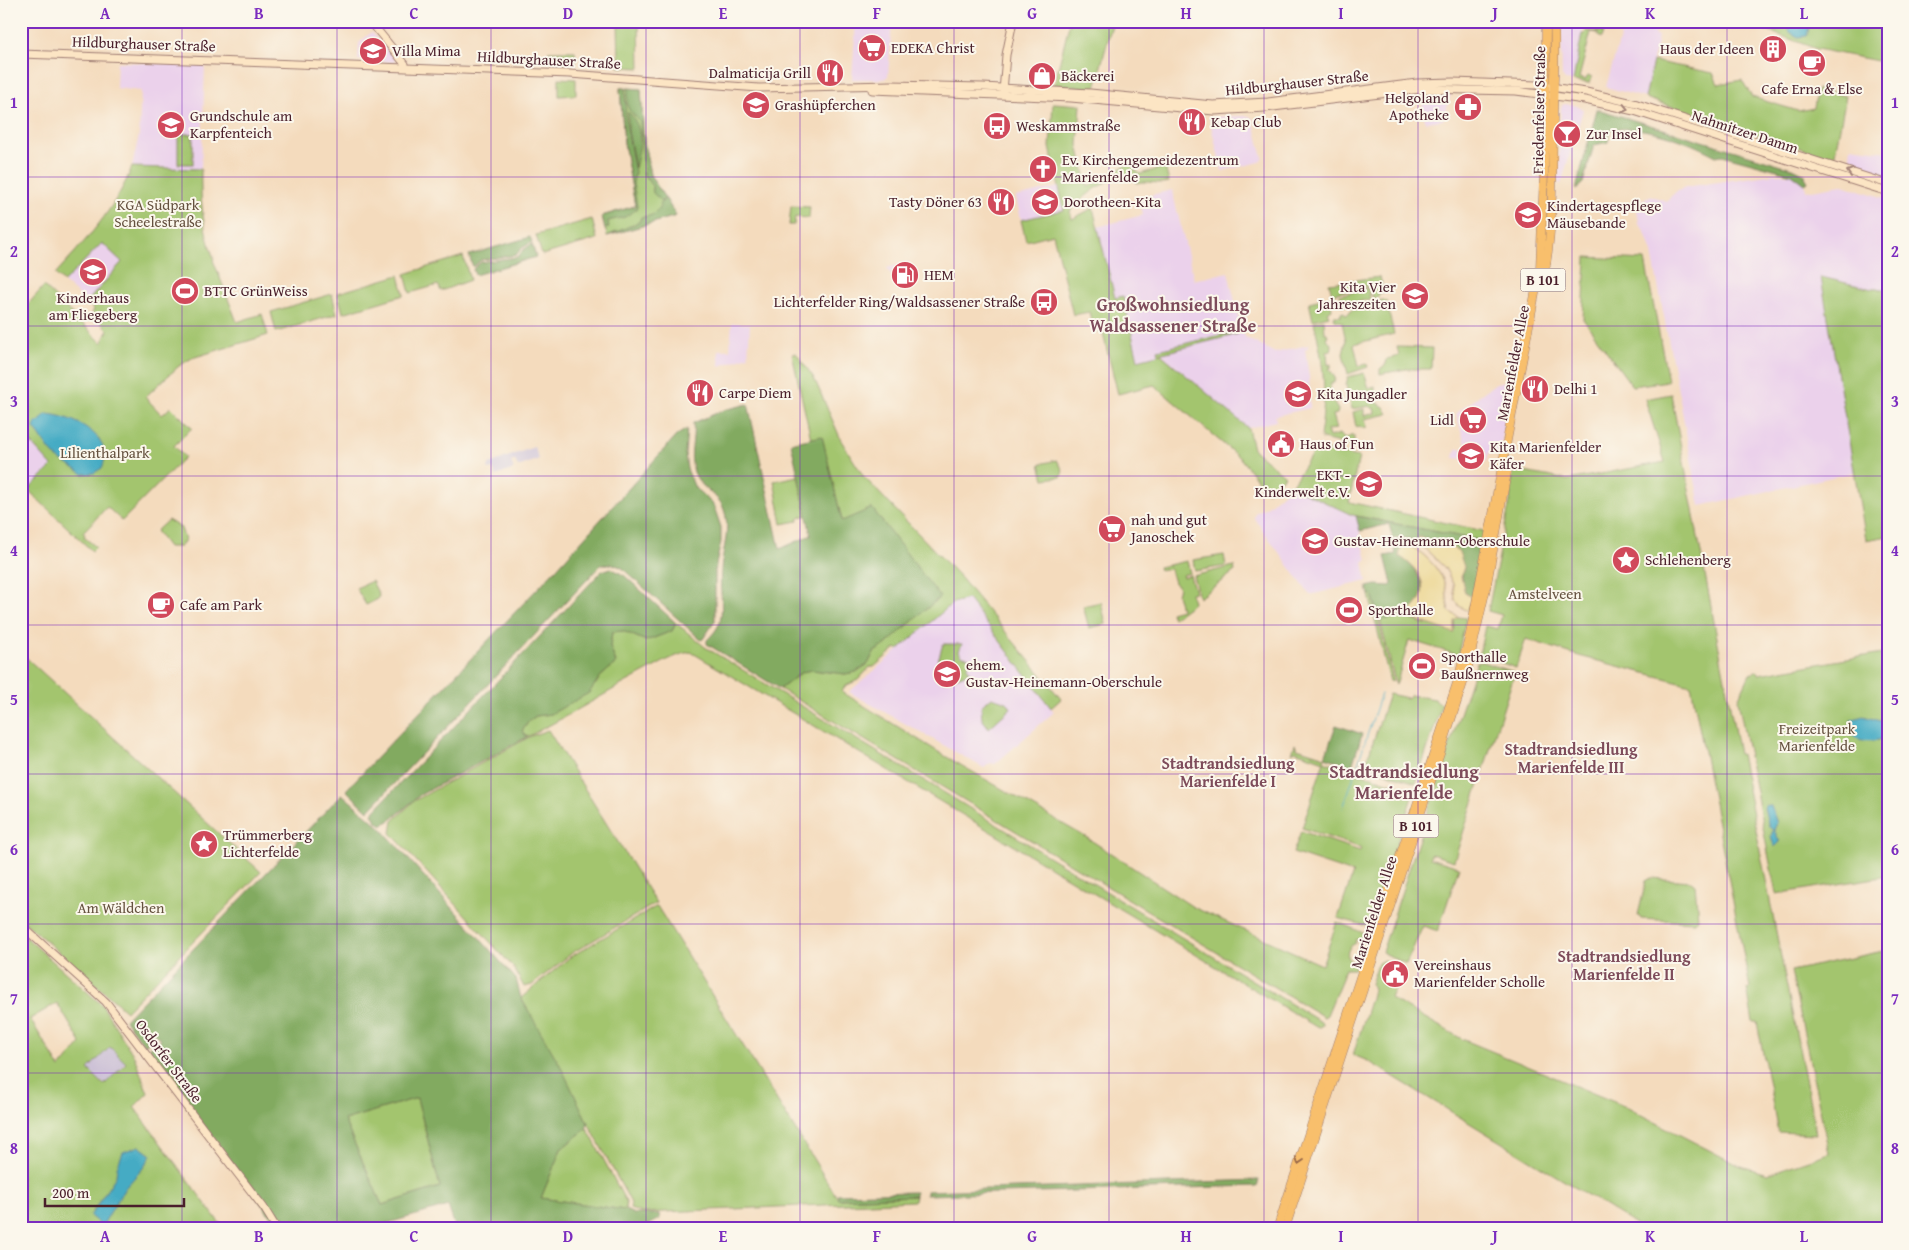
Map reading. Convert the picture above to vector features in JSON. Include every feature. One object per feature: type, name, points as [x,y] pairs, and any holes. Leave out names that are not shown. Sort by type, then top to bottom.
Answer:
[{"type":"main road","points":[[370,21],[405,64],[405,67]]},
{"type":"main road","points":[[1003,92],[1013,21]]},
{"type":"main road","name":"Friedenfelser Straße","points":[[1546,21],[1546,86],[1550,95]]},
{"type":"main road","name":"Friedenfelser Straße","points":[[1547,199],[1550,95],[1554,87],[1554,21]]},
{"type":"main road","name":"Hildburghauser Straße","points":[[21,54],[581,74],[759,88],[865,87],[878,90],[1003,92],[1220,105],[1268,102],[1417,83],[1454,82],[1546,86],[1594,93]]},
{"type":"main road","name":"Hildburghauser Straße","points":[[1003,92],[1223,111],[1270,108],[1421,89],[1495,90],[1550,95],[1592,102]]},
{"type":"main road","points":[[1592,102],[1594,93]]},
{"type":"main road","name":"Nahmitzer Damm","points":[[1594,93],[1651,108],[1888,184]]},
{"type":"main road","name":"Nahmitzer Damm","points":[[1592,102],[1666,121],[1888,192]]},
{"type":"main road","name":"Marienfelder Allee","points":[[1359,990],[1459,698],[1479,626],[1546,267],[1547,199]]},
{"type":"main road","name":"Osdorfer Straße","points":[[21,925],[108,1003],[258,1201],[277,1229]]},
{"type":"main road","name":"B 101","points":[[1276,1229],[1359,990]]},
{"type":"main road","name":"B 101","points":[[1284,1229],[1359,990]]},
{"type":"shaded area","name":"EDEKA Christ","points":[[856,21],[892,21],[888,76],[884,79],[852,79]]},
{"type":"shaded area","points":[[1561,21],[1572,21],[1572,29],[1583,29],[1573,81],[1565,80],[1562,76]]},
{"type":"shaded area","points":[[1625,21],[1657,21],[1654,35],[1658,36],[1645,98],[1606,87]]},
{"type":"shaded area","name":"Villa Mima","points":[[372,32],[395,59],[394,62],[358,60],[359,43]]},
{"type":"shaded area","name":"Grundschule am Karpfenteich","points":[[117,62],[205,65],[201,169],[132,167],[139,135],[141,91],[116,88]]},
{"type":"shaded area","points":[[1451,93],[1443,120],[1425,122],[1421,94]]},
{"type":"shaded area","points":[[1564,104],[1579,106],[1583,110],[1561,184],[1558,183],[1561,107]]},
{"type":"shaded area","points":[[1249,116],[1253,119],[1263,158],[1260,162],[1222,171],[1209,117]]},
{"type":"shaded area","points":[[1851,147],[1888,152],[1888,176],[1849,164]]},
{"type":"shaded area","points":[[1774,174],[1792,174],[1805,184],[1806,191],[1842,185],[1888,199],[1888,289],[1872,289],[1821,277],[1855,472],[1700,506],[1652,253],[1645,232],[1639,223],[1636,202],[1652,196],[1666,201],[1678,190],[1685,187]]},
{"type":"shaded area","points":[[1059,187],[1065,210],[1021,220],[1016,197]]},
{"type":"shaded area","points":[[1172,190],[1194,280],[1228,272],[1242,331],[1246,338],[1275,353],[1308,345],[1308,348],[1305,349],[1309,377],[1310,408],[1275,416],[1276,421],[1248,428],[1162,354],[1138,360],[1123,297],[1115,298],[1097,227],[1143,215],[1139,198]]},
{"type":"shaded area","name":"Kinderhaus am Fliegeberg","points":[[102,243],[122,262],[87,302],[64,282]]},
{"type":"shaded area","points":[[908,262],[908,270],[916,284],[904,291],[900,290],[887,268]]},
{"type":"shaded area","points":[[732,323],[750,324],[748,356],[720,366],[718,350],[730,350]]},
{"type":"shaded area","points":[[1511,380],[1499,456],[1488,453],[1486,461],[1454,458],[1456,449],[1466,448],[1456,413],[1496,383]]},
{"type":"shaded area","points":[[21,426],[31,443],[52,466],[28,490],[21,484]]},
{"type":"shaded area","points":[[534,447],[539,459],[518,467],[515,460],[511,462],[514,469],[496,476],[493,469],[488,470],[489,464]]},
{"type":"shaded area","name":"Gustav-Heinemann-Oberschule","points":[[1291,486],[1356,516],[1367,560],[1363,562],[1367,581],[1310,595],[1254,518],[1255,513],[1268,506]]},
{"type":"shaded area","name":"ehem. Gustav-Heinemann-Oberschule","points":[[968,599],[1054,712],[995,764],[990,763],[984,768],[849,692],[953,603]]},
{"type":"shaded area","points":[[110,1046],[126,1062],[105,1085],[88,1069]]},
{"type":"green space","points":[[618,21],[639,21],[640,68],[619,67]]},
{"type":"green space","points":[[1070,21],[1113,21],[1095,88],[1054,85]]},
{"type":"green space","points":[[1741,21],[1864,21],[1888,27],[1888,63],[1817,49]]},
{"type":"green space","points":[[1586,31],[1604,32],[1602,38],[1598,36],[1598,33],[1591,32],[1579,78],[1586,80],[1587,76],[1592,77],[1589,83],[1573,81],[1582,34],[1585,34]]},
{"type":"green space","points":[[548,51],[575,51],[576,63],[557,62]]},
{"type":"green space","points":[[1653,61],[1713,73],[1718,84],[1742,80],[1752,97],[1798,111],[1814,108],[1817,89],[1846,96],[1834,159],[1645,98]]},
{"type":"green space","points":[[559,78],[576,79],[576,95],[559,96]]},
{"type":"green space","points":[[620,88],[641,89],[644,141],[650,175],[676,216],[607,236],[602,216],[635,206],[624,143]]},
{"type":"green space","points":[[620,88],[625,88],[626,122],[635,172],[633,183],[637,209],[625,217],[608,221],[609,227],[605,229],[602,216],[635,206],[624,143]]},
{"type":"green space","points":[[628,88],[641,89],[644,141],[650,175],[665,198],[661,201],[653,193],[652,186],[644,175],[640,122],[629,110],[627,104]]},
{"type":"green space","points":[[1053,103],[1081,105],[1078,145],[1088,187],[1128,164],[1140,174],[1165,167],[1169,182],[1136,183],[1134,176],[1129,174],[1105,183],[1090,193],[1070,211],[1072,219],[1093,208],[1115,298],[1123,296],[1138,360],[1161,354],[1248,428],[1253,449],[1285,476],[1267,492],[1241,459],[1154,385],[1118,394],[1102,330],[1094,332],[1089,312],[1073,315],[1053,234],[1026,241],[1021,220],[1064,210],[1050,147]]},
{"type":"green space","points":[[1597,109],[1795,169],[1803,173],[1808,182],[1805,184],[1792,174],[1722,155],[1716,156],[1692,144],[1651,131],[1623,129],[1610,130],[1608,142],[1594,145],[1583,183],[1576,189]]},
{"type":"green space","points":[[628,112],[637,125],[640,138],[635,168],[628,131]]},
{"type":"green space","points":[[178,134],[193,134],[193,164],[178,164]]},
{"type":"green space","points":[[132,167],[201,169],[201,193],[207,237],[213,260],[237,322],[262,314],[268,335],[192,358],[179,366],[145,397],[162,415],[171,407],[192,428],[174,446],[185,457],[122,521],[107,507],[83,532],[84,537],[96,547],[92,551],[28,490],[52,466],[31,443],[21,426],[21,307],[30,302],[44,286],[102,343],[108,330],[92,313],[94,310],[87,302],[122,262],[102,243],[64,282],[55,274],[99,224],[117,197]]},
{"type":"green space","points":[[666,199],[676,216],[607,236],[639,222],[641,217],[654,214],[661,202]]},
{"type":"green space","points":[[791,206],[810,207],[809,218],[795,217],[794,225],[789,225]]},
{"type":"green space","points":[[592,219],[597,239],[542,255],[536,235]]},
{"type":"green space","points":[[530,237],[532,242],[522,248],[516,255],[481,260],[473,267],[469,255]]},
{"type":"green space","points":[[532,244],[536,257],[475,275],[473,269],[481,262],[518,257],[523,250]]},
{"type":"green space","points":[[463,256],[470,280],[441,291],[438,285],[410,293],[405,274]]},
{"type":"green space","points":[[1586,257],[1645,260],[1668,381],[1632,386],[1583,319]]},
{"type":"green space","points":[[399,275],[404,295],[343,313],[338,293]]},
{"type":"green space","points":[[1380,277],[1384,292],[1378,294],[1379,297],[1373,298],[1369,286],[1332,294],[1329,283]]},
{"type":"green space","points":[[1821,277],[1872,289],[1888,289],[1888,536],[1866,540]]},
{"type":"green space","points":[[1368,288],[1370,299],[1342,306],[1340,295]]},
{"type":"green space","points":[[332,294],[337,314],[276,332],[271,312]]},
{"type":"green space","points":[[1335,296],[1330,299],[1332,309],[1327,312],[1329,316],[1313,320],[1309,302]]},
{"type":"green space","points":[[1379,301],[1386,301],[1394,334],[1354,344],[1359,366],[1367,364],[1368,367],[1348,374],[1343,354],[1346,341],[1342,322],[1335,320],[1334,316],[1341,316],[1341,313],[1344,312],[1345,315],[1349,314],[1352,310],[1380,306]]},
{"type":"green space","points":[[1324,320],[1325,333],[1328,336],[1326,337],[1332,346],[1331,351],[1327,352],[1328,365],[1331,364],[1331,368],[1329,368],[1335,378],[1334,382],[1330,384],[1331,396],[1334,396],[1332,400],[1338,410],[1337,414],[1333,415],[1337,429],[1327,430],[1329,437],[1340,434],[1344,439],[1354,435],[1354,446],[1322,439],[1320,436],[1324,392],[1320,351],[1314,322]]},
{"type":"green space","points":[[1238,331],[1238,334],[1159,354],[1158,350]]},
{"type":"green space","points":[[1397,347],[1432,348],[1431,369],[1406,369],[1380,374],[1380,369],[1386,364],[1387,359],[1399,356]]},
{"type":"green space","points":[[796,353],[814,378],[842,442],[864,477],[961,578],[1061,699],[1051,708],[968,599],[953,603],[898,650],[896,648],[874,667],[870,667],[858,680],[845,686],[842,692],[945,756],[1089,839],[1193,907],[1322,965],[1337,922],[1366,934],[1366,937],[1355,940],[1356,943],[1348,950],[1349,959],[1355,964],[1354,969],[1345,969],[1342,973],[1343,976],[1327,1015],[1324,1017],[780,689],[802,672],[812,670],[845,674],[856,672],[868,664],[874,652],[884,646],[940,597],[842,521],[822,437],[811,439],[792,354]]},
{"type":"green space","points":[[1364,373],[1369,388],[1375,386],[1375,401],[1384,407],[1388,414],[1365,419],[1367,427],[1361,428],[1360,426],[1356,427],[1353,412],[1364,409],[1364,416],[1375,413],[1374,408],[1370,406],[1352,409],[1346,385],[1348,377]]},
{"type":"green space","name":"Amstelveen","points":[[1671,394],[1739,754],[1741,754],[1816,1134],[1778,1132],[1757,1022],[1753,1022],[1747,989],[1750,988],[1691,685],[1579,656],[1526,639],[1516,668],[1479,655],[1485,626],[1498,629],[1502,615],[1488,611],[1510,501],[1513,470],[1568,480],[1665,462],[1645,399]]},
{"type":"green space","points":[[748,404],[780,549],[811,535],[791,443],[822,436],[842,521],[872,508],[940,597],[884,646],[874,652],[868,664],[856,672],[845,674],[812,670],[802,672],[780,689],[707,644],[707,640],[718,627],[721,615],[721,577],[727,523],[721,502],[700,483],[694,472],[692,466],[693,423],[724,410]]},
{"type":"green space","points":[[687,429],[685,454],[687,469],[695,488],[713,504],[721,527],[721,542],[715,569],[715,621],[703,639],[701,640],[621,567],[612,564],[601,565],[368,811],[346,790],[557,568],[677,435]]},
{"type":"green space","points":[[1319,449],[1359,457],[1349,502],[1484,531],[1483,541],[1352,515],[1291,486],[1314,451]]},
{"type":"green space","points":[[1057,460],[1063,470],[1061,477],[1044,479],[1040,464]]},
{"type":"green space","points":[[798,476],[807,515],[799,518],[798,521],[782,524],[774,481]]},
{"type":"green space","points":[[1356,516],[1483,541],[1472,597],[1465,593],[1464,590],[1462,577],[1464,567],[1440,541],[1419,537],[1417,541],[1400,537],[1393,539],[1389,524],[1360,531]]},
{"type":"green space","points":[[168,520],[181,528],[185,540],[180,547],[168,547],[156,531]]},
{"type":"green space","points":[[1402,544],[1400,556],[1408,562],[1419,578],[1423,595],[1420,604],[1413,611],[1400,617],[1380,620],[1372,594],[1369,595],[1367,587],[1376,585],[1390,586],[1392,584],[1385,556],[1396,554],[1394,545]]},
{"type":"green space","points":[[1224,555],[1226,566],[1195,571],[1193,560]]},
{"type":"green space","points":[[1187,561],[1190,573],[1182,575],[1183,577],[1190,575],[1195,592],[1191,593],[1193,603],[1173,618],[1170,612],[1181,609],[1177,594],[1179,587],[1174,583],[1170,569],[1160,571],[1159,567]]},
{"type":"green space","points":[[1234,566],[1235,571],[1199,598],[1193,576]]},
{"type":"green space","points":[[611,568],[625,576],[676,623],[672,631],[646,641],[623,631],[612,632],[610,647],[616,663],[600,677],[589,693],[551,714],[536,716],[529,721],[522,731],[527,737],[420,795],[382,825],[376,821],[372,813],[602,571]]},
{"type":"green space","points":[[372,581],[379,595],[378,599],[366,605],[356,588]]},
{"type":"green space","points":[[1372,594],[1393,681],[1390,682],[1369,595]]},
{"type":"green space","points":[[1101,602],[1106,624],[1089,628],[1083,606]]},
{"type":"green space","points":[[1404,616],[1420,623],[1455,629],[1454,621],[1458,617],[1466,618],[1458,655],[1409,640],[1396,685],[1380,620]]},
{"type":"green space","points":[[676,623],[705,647],[1324,1024],[1318,1028],[691,652],[667,660],[527,737],[522,731],[529,721],[536,716],[551,714],[596,684],[600,677],[616,663],[610,647],[612,632],[623,631],[646,641],[672,631]]},
{"type":"green space","points":[[943,644],[962,644],[959,651],[961,655],[973,659],[967,667],[970,672],[944,682],[935,670]]},
{"type":"green space","name":"Freizeitpark Marienfelde","points":[[1888,652],[1888,876],[1776,894],[1738,700],[1750,674],[1758,671],[1759,674]]},
{"type":"green space","name":"Am Wäldchen","points":[[21,653],[261,872],[126,1011],[21,919]]},
{"type":"green space","points":[[1477,662],[1515,672],[1454,861],[1431,854],[1430,858],[1459,867],[1438,931],[1423,926],[1406,964],[1382,952]]},
{"type":"green space","points":[[1389,694],[1408,698],[1410,695],[1435,699],[1442,704],[1416,783],[1365,766]]},
{"type":"green space","points":[[992,697],[1007,702],[1011,708],[989,728],[982,719],[981,706]]},
{"type":"green space","points":[[1336,725],[1362,734],[1352,766],[1325,757]]},
{"type":"green space","points":[[548,730],[656,903],[572,953],[532,985],[524,987],[513,967],[391,833],[393,821],[414,801],[531,736]]},
{"type":"green space","points":[[1295,744],[1297,748],[1325,757],[1324,761],[1295,751],[1292,753]]},
{"type":"green space","points":[[1324,761],[1414,791],[1370,927],[1338,918],[1353,873],[1293,853],[1301,831],[1360,851],[1361,848],[1302,828]]},
{"type":"green space","points":[[342,794],[380,827],[516,979],[521,998],[560,1065],[588,1123],[586,1129],[561,1149],[541,1198],[625,1210],[634,1214],[659,1214],[660,1219],[645,1227],[632,1229],[456,1229],[448,1206],[367,1229],[280,1229],[148,1051],[151,1045],[153,1047],[161,1039],[153,1033],[146,1040],[148,1043],[144,1045],[125,1020]],"holes":[[[417,1098],[440,1187],[382,1205],[344,1120]]]},
{"type":"green space","points":[[1651,878],[1691,881],[1695,884],[1698,919],[1695,922],[1641,919],[1638,915],[1646,881]]},
{"type":"green space","points":[[657,906],[838,1199],[915,1196],[914,1201],[642,1213],[630,1209],[631,1203],[521,998],[570,957]]},
{"type":"green space","points":[[21,933],[102,1005],[134,1056],[148,1093],[134,1107],[224,1229],[21,1229]],"holes":[[[57,1003],[81,1043],[60,1068],[30,1019]],[[110,1047],[126,1063],[104,1085],[88,1069]]]},
{"type":"green space","points":[[1888,950],[1888,1229],[1643,1229],[1368,1061],[1353,1055],[1371,998],[1373,989],[1371,984],[1378,963],[1384,960],[1404,968],[1390,998],[1462,1039],[1624,1106],[1738,1165],[1767,1174],[1829,1153],[1791,971]]},
{"type":"green space","points":[[417,1098],[440,1187],[382,1205],[344,1120]]},
{"type":"green space","points":[[587,1128],[626,1202],[625,1210],[541,1198],[561,1149]]},
{"type":"green space","points":[[1259,1180],[1257,1186],[926,1195],[926,1191]]},
{"type":"green space","points":[[915,1192],[915,1196],[838,1199],[837,1194]]},
{"type":"sand","points":[[1419,537],[1431,542],[1444,542],[1459,552],[1464,567],[1461,576],[1465,593],[1472,597],[1468,611],[1459,606],[1455,600],[1453,584],[1445,568],[1417,541]]},
{"type":"sand","points":[[1402,544],[1421,553],[1438,571],[1446,587],[1449,611],[1458,617],[1454,621],[1454,633],[1404,616],[1419,601],[1422,585],[1420,577],[1415,570],[1399,556]]},
{"type":"water","points":[[1803,21],[1809,28],[1807,36],[1798,37],[1788,31],[1788,25],[1791,22]]},
{"type":"water","points":[[46,414],[67,418],[88,429],[97,437],[103,446],[105,456],[102,468],[94,473],[83,474],[56,457],[34,428],[36,422],[39,422]]},
{"type":"water","points":[[1863,716],[1881,721],[1888,717],[1888,738],[1868,741],[1858,739],[1850,733],[1851,720]]},
{"type":"water","points":[[1766,805],[1771,806],[1777,823],[1774,830],[1780,842],[1776,846],[1774,846],[1771,836],[1773,830],[1769,827],[1764,808]]},
{"type":"water","points":[[139,1146],[151,1155],[144,1167],[125,1188],[102,1226],[90,1216],[116,1176],[117,1167],[123,1152]]},
{"type":"waterway","points":[[1357,766],[1381,694]]},
{"type":"waterway","points":[[1343,808],[1355,773]]},
{"type":"place","name":"EDEKA Christ","points":[[872,48]]},
{"type":"place","name":"Haus der Ideen","points":[[1773,49]]},
{"type":"place","name":"Villa Mima","points":[[373,51]]},
{"type":"place","name":"Cafe Erna & Else","points":[[1812,63]]},
{"type":"place","name":"Dalmaticija Grill","points":[[830,73]]},
{"type":"place","name":"Bäckerei","points":[[1042,76]]},
{"type":"place","name":"Grashüpferchen","points":[[756,105]]},
{"type":"place","name":"Helgoland Apotheke","points":[[1468,107]]},
{"type":"place","name":"Kebap Club","points":[[1192,122]]},
{"type":"place","name":"Grundschule am Karpfenteich","points":[[171,125]]},
{"type":"place","name":"Weskammstraße","points":[[997,126]]},
{"type":"place","name":"Zur Insel","points":[[1567,134]]},
{"type":"place","name":"Ev. Kirchengemeidezentrum Marienfelde","points":[[1043,169]]},
{"type":"place","name":"Tasty Döner 63","points":[[1001,202]]},
{"type":"place","name":"Dorotheen-Kita","points":[[1045,202]]},
{"type":"place","name":"Kindertagespflege Mäusebande","points":[[1528,215]]},
{"type":"place","name":"Kinderhaus am Fliegeberg","points":[[93,272]]},
{"type":"place","name":"HEM","points":[[905,275]]},
{"type":"place","name":"BTTC GrünWeiss","points":[[185,291]]},
{"type":"place","name":"Kita Vier Jahreszeiten","points":[[1415,296]]},
{"type":"place","name":"Lichterfelder Ring/Waldsassener Straße","points":[[1044,302]]},
{"type":"place","name":"Delhi 1","points":[[1535,389]]},
{"type":"place","name":"Carpe Diem","points":[[700,393]]},
{"type":"place","name":"Kita Jungadler","points":[[1298,394]]},
{"type":"place","name":"Lidl","points":[[1473,420]]},
{"type":"place","name":"Haus of Fun","points":[[1281,444]]},
{"type":"place","name":"Kita Marienfelder Käfer","points":[[1471,456]]},
{"type":"place","name":"EKT - Kinderwelt e.V.","points":[[1369,484]]},
{"type":"place","name":"nah und gut Janoschek","points":[[1112,529]]},
{"type":"place","name":"Gustav-Heinemann-Oberschule","points":[[1315,541]]},
{"type":"place","name":"Schlehenberg","points":[[1626,560]]},
{"type":"place","name":"Cafe am Park","points":[[161,605]]},
{"type":"place","name":"Sporthalle","points":[[1349,610]]},
{"type":"place","name":"Sporthalle Baußnernweg","points":[[1422,666]]},
{"type":"place","name":"ehem. Gustav-Heinemann-Oberschule","points":[[947,674]]},
{"type":"place","name":"Trümmerberg Lichterfelde","points":[[204,844]]},
{"type":"place","name":"Vereinshaus Marienfelder Scholle","points":[[1395,974]]},
{"type":"district","name":"Großwohnsiedlung Waldsassener Straße","points":[[1173,315]]},
{"type":"district","name":"Stadtrandsiedlung Marienfelde III","points":[[1571,758]]},
{"type":"district","name":"Stadtrandsiedlung Marienfelde I","points":[[1228,772]]},
{"type":"district","name":"Stadtrandsiedlung Marienfelde","points":[[1404,782]]},
{"type":"district","name":"Stadtrandsiedlung Marienfelde II","points":[[1624,965]]},
{"type":"park label","name":"KGA Südpark Scheelestraße","points":[[158,214]]},
{"type":"park label","name":"Lilienthalpark","points":[[105,453]]}]
